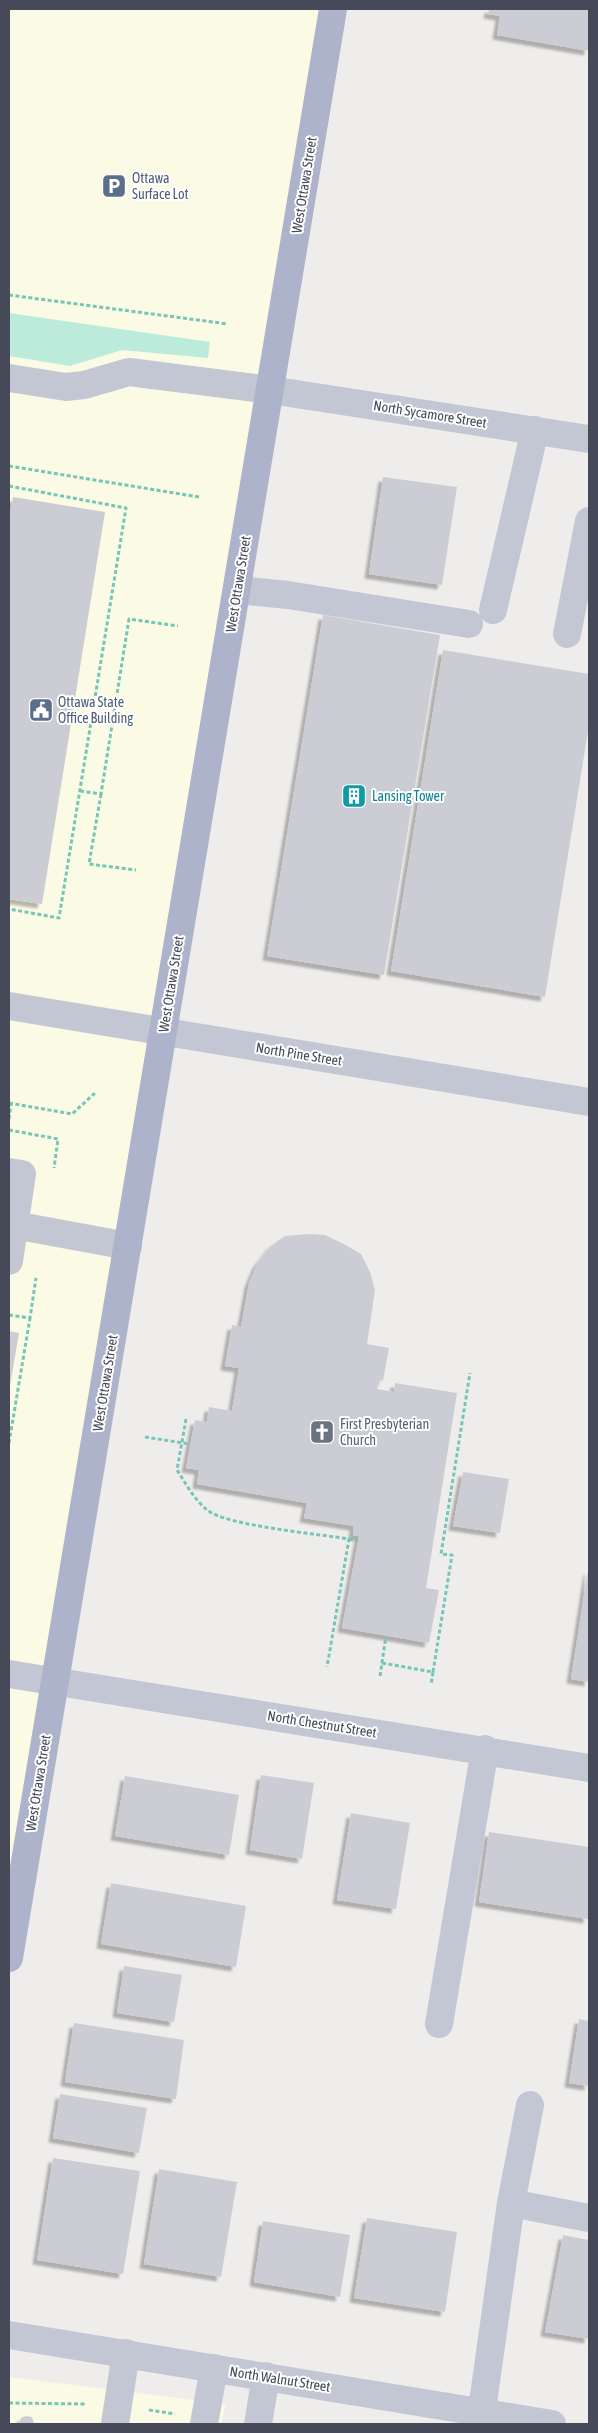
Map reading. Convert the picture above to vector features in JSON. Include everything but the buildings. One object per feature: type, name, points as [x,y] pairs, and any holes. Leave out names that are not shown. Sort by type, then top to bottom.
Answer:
[{"type":"main road","name":"West Ottawa Street","points":[[9,1958],[333,9]]},
{"type":"street","name":"North Sycamore Street","points":[[9,378],[66,387],[84,385],[128,372],[270,390],[589,440]]},
{"type":"street","points":[[492,610],[534,430]]},
{"type":"street","points":[[567,634],[589,521]]},
{"type":"street","points":[[237,590],[288,595],[468,624]]},
{"type":"street","name":"North Pine Street","points":[[9,1006],[589,1102]]},
{"type":"street","points":[[9,1172],[22,1174],[9,1261]]},
{"type":"street","points":[[14,1225],[128,1246]]},
{"type":"street","name":"North Chestnut Street","points":[[9,1674],[485,1749],[589,1768]]},
{"type":"street","points":[[439,2024],[485,1749]]},
{"type":"street","points":[[481,2418],[512,2203],[530,2104]]},
{"type":"street","points":[[512,2203],[589,2218]]},
{"type":"street","name":"North Walnut Street","points":[[9,2334],[266,2376],[481,2418],[552,2424]]},
{"type":"street","points":[[115,2424],[126,2353]]},
{"type":"street","points":[[204,2424],[214,2368]]},
{"type":"street","points":[[258,2424],[266,2376]]},
{"type":"path","points":[[9,294],[228,324]]},
{"type":"path","points":[[9,466],[199,497]]},
{"type":"path","points":[[9,486],[126,508],[59,918],[9,909]]},
{"type":"path","points":[[136,870],[89,864],[129,619],[178,626]]},
{"type":"path","points":[[80,790],[101,794]]},
{"type":"path","points":[[9,1119],[10,1104],[72,1114],[95,1093]]},
{"type":"path","points":[[9,1443],[37,1276]]},
{"type":"path","points":[[9,1315],[30,1318]]},
{"type":"path","points":[[431,1685],[452,1555],[441,1554],[470,1373]]},
{"type":"path","points":[[186,1419],[177,1470],[193,1495],[208,1511],[221,1517],[241,1522],[358,1540]]},
{"type":"path","points":[[146,1437],[190,1444]]},
{"type":"path","points":[[327,1667],[349,1539]]},
{"type":"path","points":[[380,1676],[386,1636]]},
{"type":"path","points":[[382,1662],[434,1672]]},
{"type":"shaded area","points":[[9,9],[332,9],[55,1681],[9,1875]]},
{"type":"shaded area","points":[[9,2377],[226,2404],[221,2424],[9,2424]]},
{"type":"green space","points":[[9,313],[210,342],[208,358],[122,350],[70,366],[9,356]]},
{"type":"place","name":"Ottawa Surface Lot","points":[[114,186]]},
{"type":"place","name":"Ottawa State Office Building","points":[[41,710]]},
{"type":"place","name":"Lansing Tower","points":[[354,796]]},
{"type":"place","name":"First Presbyterian Church","points":[[322,1432]]}]
